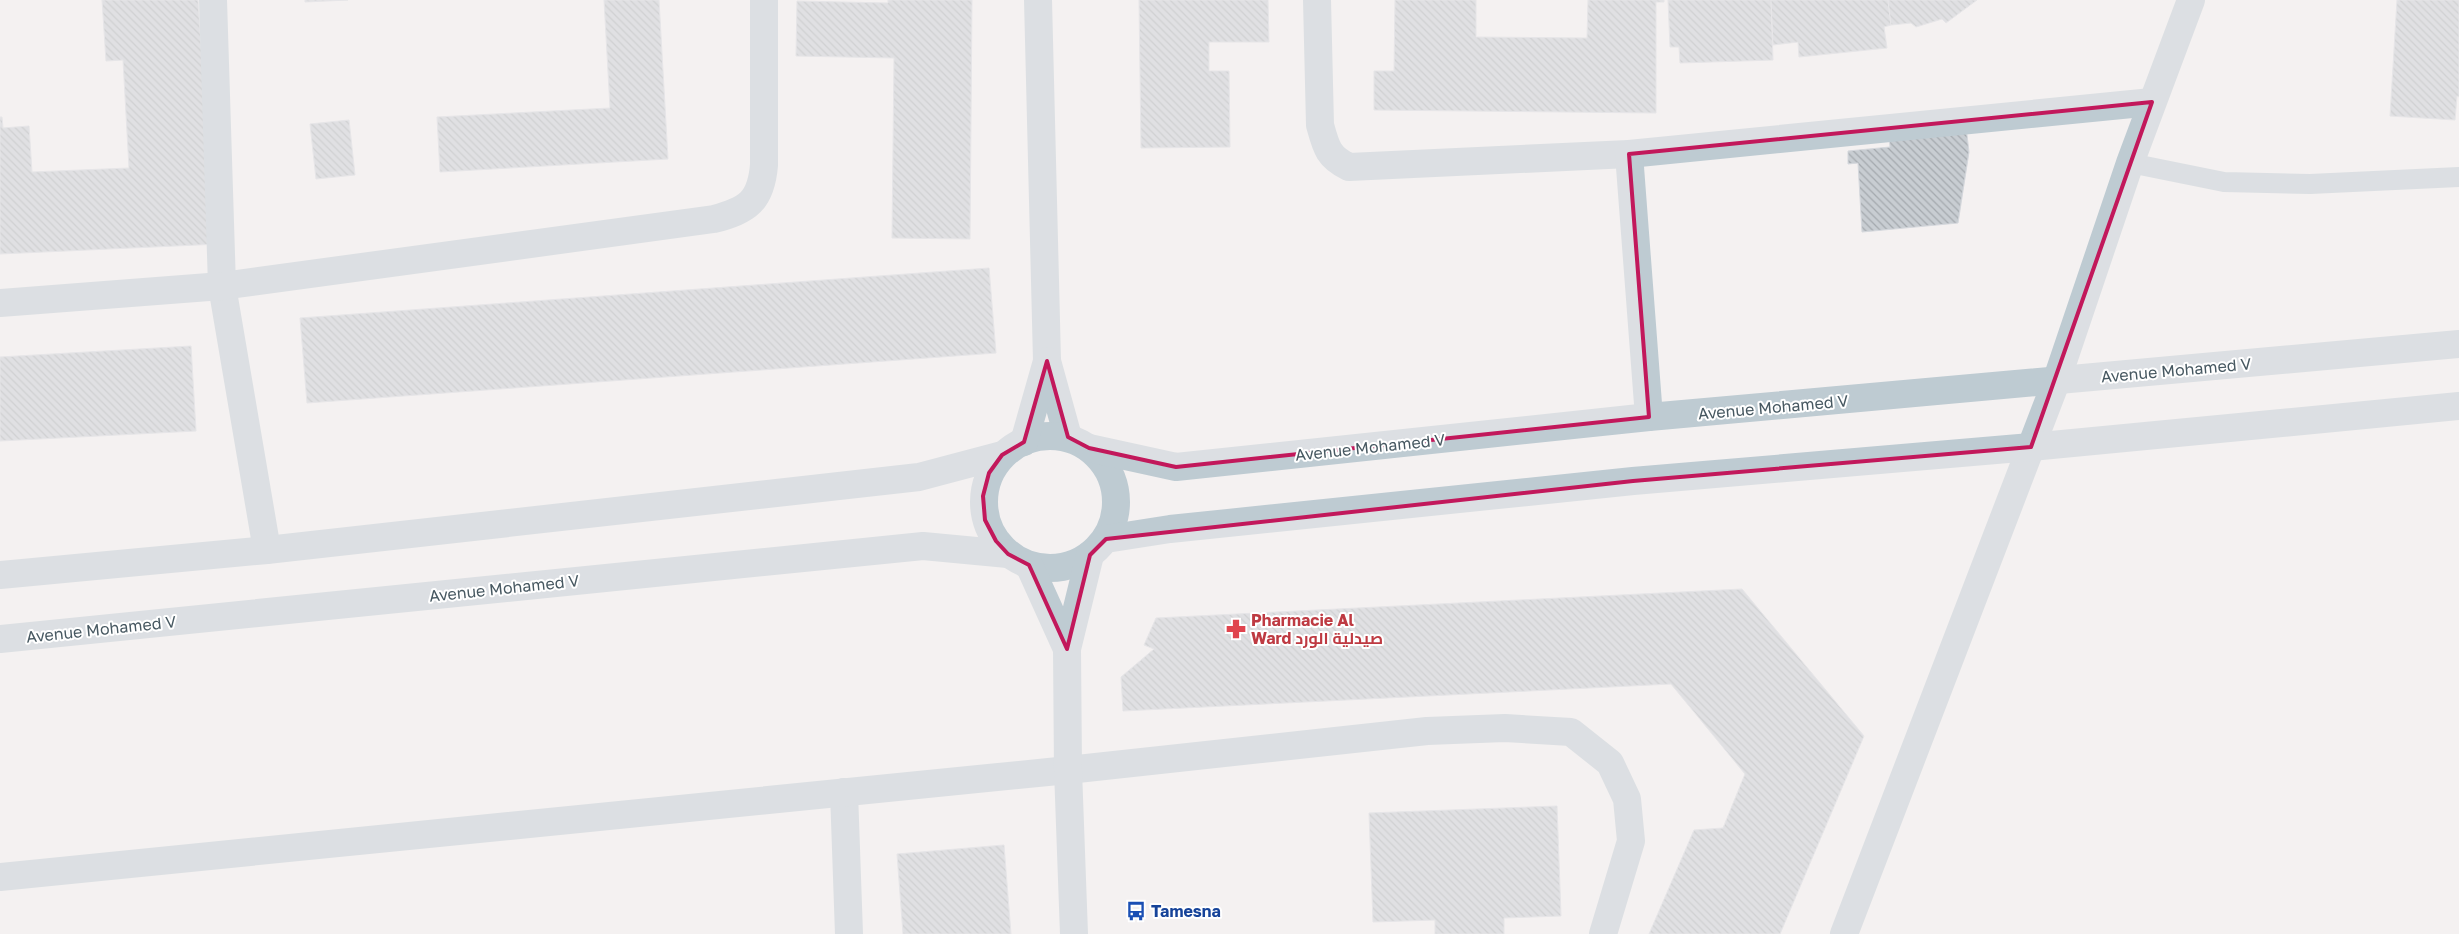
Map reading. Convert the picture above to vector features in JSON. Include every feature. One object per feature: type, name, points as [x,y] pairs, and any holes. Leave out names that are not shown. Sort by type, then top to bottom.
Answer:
[{"type":"street","points":[[213,0],[222,286],[268,550]]},
{"type":"street","points":[[0,303],[222,286],[714,219],[736,213],[754,200],[763,183],[764,0]]},
{"type":"street","points":[[1038,0],[1047,361],[1078,442]]},
{"type":"street","points":[[1317,0],[1320,125],[1325,145],[1335,160],[1349,167],[1629,154],[2152,102]]},
{"type":"street","points":[[1844,934],[2056,382],[2130,163],[2191,0]]},
{"type":"street","points":[[1629,154],[1649,418]]},
{"type":"street","name":"Avenue Mohamed V","points":[[1078,442],[1176,467],[1649,418],[2459,344]]},
{"type":"street","points":[[1047,361],[1013,448],[989,473],[983,496],[985,520],[996,541],[1018,559],[1067,649]]},
{"type":"street","points":[[1018,559],[1058,568],[1098,547],[1170,529],[1633,481],[2031,448],[2459,406]]},
{"type":"street","points":[[0,574],[268,550],[919,477],[1013,448],[1031,438],[1054,435],[1078,442],[1100,458],[1112,477],[1116,495],[1115,518],[1098,547],[1067,649],[1068,770],[1074,934]]},
{"type":"street","name":"Avenue Mohamed V","points":[[0,639],[923,546],[1018,559]]},
{"type":"street","points":[[0,877],[1068,770],[1427,731],[1505,728],[1571,732],[1610,763],[1626,799],[1631,841],[1603,934]]},
{"type":"street","points":[[844,792],[849,934]]},
{"type":"lane","points":[[2130,163],[2224,182],[2310,184],[2459,177]]},
{"type":"highlighted area","points":[[2152,102],[2031,447],[1633,481],[1106,539],[1090,555],[1067,649],[1029,565],[1008,554],[996,541],[985,520],[983,496],[989,473],[1002,455],[1024,442],[1047,361],[1068,437],[1089,448],[1176,467],[1649,417],[1629,154]]},
{"type":"building","points":[[102,0],[198,0],[219,244],[0,254],[0,117],[2,117],[3,128],[29,126],[32,172],[129,168],[123,60],[106,61]]},
{"type":"building","points":[[305,0],[348,0],[305,2]]},
{"type":"building","points":[[604,0],[659,0],[668,159],[440,172],[437,117],[610,108]]},
{"type":"building","points":[[888,0],[972,0],[970,239],[892,238],[894,58],[796,56],[797,1],[888,3]]},
{"type":"building","points":[[1139,0],[1268,0],[1269,42],[1209,42],[1209,71],[1229,71],[1230,147],[1141,148]]},
{"type":"building","points":[[1395,0],[1476,0],[1476,37],[1587,38],[1588,0],[1664,0],[1664,2],[1656,2],[1656,113],[1374,110],[1374,71],[1394,71]]},
{"type":"building","points":[[1668,0],[1771,0],[1773,60],[1680,63],[1679,47],[1670,47]]},
{"type":"building","points":[[1771,0],[1888,0],[1891,25],[1884,27],[1887,48],[1799,57],[1798,42],[1773,45]]},
{"type":"building","points":[[1888,0],[1977,0],[1946,23],[1942,19],[1916,27],[1911,23],[1891,25]]},
{"type":"building","points":[[2397,0],[2459,0],[2459,97],[2457,96],[2455,120],[2390,116]]},
{"type":"building","points":[[349,120],[355,175],[316,179],[310,124]]},
{"type":"building","points":[[1966,127],[1969,152],[1958,223],[1862,232],[1858,163],[1848,164],[1848,151],[1890,147],[1889,133]]},
{"type":"building","points":[[989,268],[996,353],[307,403],[300,318]]},
{"type":"building","points":[[191,346],[196,431],[0,441],[0,357]]},
{"type":"building","points":[[1742,589],[1864,736],[1780,934],[1649,934],[1694,830],[1723,828],[1745,774],[1671,684],[1123,711],[1121,677],[1154,649],[1144,645],[1156,618]]},
{"type":"building","points":[[1557,806],[1561,916],[1504,918],[1504,934],[1435,934],[1435,920],[1373,922],[1369,813]]},
{"type":"building","points":[[1004,845],[1011,934],[903,934],[897,854]]},
{"type":"place","name":"Pharmacie Al Ward صيدلية الورد","points":[[1236,629]]},
{"type":"place","name":"Tamesna","points":[[1136,911]]}]
